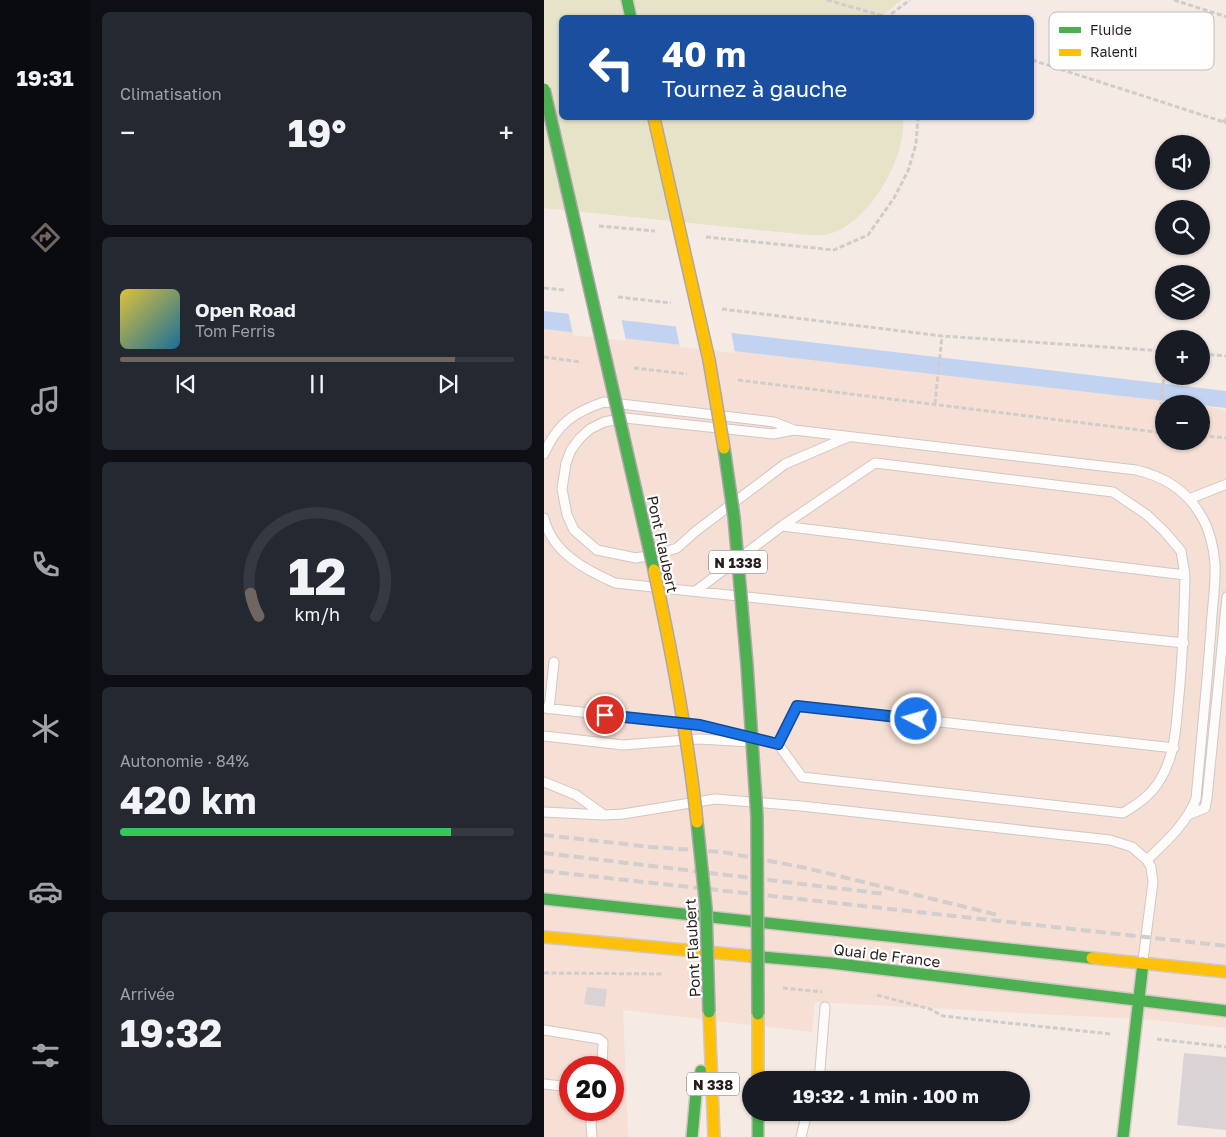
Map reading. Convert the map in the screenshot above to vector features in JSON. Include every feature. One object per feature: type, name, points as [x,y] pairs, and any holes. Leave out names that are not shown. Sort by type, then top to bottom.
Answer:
[{"type":"main road","points":[[627,0],[630,15]]},
{"type":"main road","name":"Pont Flaubert","points":[[544,89],[675,668],[690,765],[706,908],[709,1031]]},
{"type":"main road","name":"N 1338","points":[[654,120],[709,360],[734,517],[747,665],[757,817],[758,1071]]},
{"type":"main road","name":"Quai de France","points":[[544,898],[1226,972]]},
{"type":"main road","name":"Quai de France","points":[[544,937],[831,963],[1226,1011]]},
{"type":"main road","points":[[1122,1137],[1142,963]]},
{"type":"main road","points":[[692,1137],[696,1093],[709,1031]]},
{"type":"main road","name":"N 338","points":[[709,1031],[714,1137]]},
{"type":"main road","points":[[758,1121],[758,1137]]},
{"type":"lane","points":[[544,454],[560,426],[582,411],[604,402],[774,422],[794,430],[1136,470],[1167,481],[1188,499],[1200,513],[1205,524],[1215,565],[1196,799],[1188,815],[1177,830],[1147,860]]},
{"type":"lane","points":[[794,430],[773,434],[625,418],[604,422],[590,429],[571,450],[566,463],[562,489],[567,515],[574,530],[597,550],[636,558],[658,554],[677,548],[696,531],[785,464],[851,436]]},
{"type":"lane","points":[[554,662],[547,708],[700,725],[778,744],[802,777],[1123,814],[1140,803],[1153,791],[1161,780],[1174,748],[1184,642],[1185,575],[1181,551],[1166,532],[1147,515],[1113,492],[875,463],[782,526],[697,590]]},
{"type":"lane","points":[[1188,499],[1226,484]]},
{"type":"lane","points":[[544,518],[552,538],[571,559],[592,573],[616,583],[1184,642]]},
{"type":"lane","points":[[782,526],[1185,575]]},
{"type":"lane","points":[[1188,815],[1205,808],[1208,798],[1226,597]]},
{"type":"lane","points":[[778,744],[797,706],[1174,748]]},
{"type":"lane","points":[[544,736],[623,745],[699,740],[778,744]]},
{"type":"lane","points":[[544,782],[576,795],[604,815]]},
{"type":"lane","points":[[544,812],[623,814],[715,799],[801,806],[1110,840],[1132,847],[1147,860],[1151,867],[1153,882],[1142,963]]},
{"type":"lane","points":[[820,1071],[825,1007]]},
{"type":"lane","points":[[544,1030],[599,1039],[603,1042],[602,1056]]},
{"type":"lane","points":[[544,1084],[559,1086]]},
{"type":"lane","points":[[591,1121],[592,1137]]},
{"type":"lane","points":[[800,1137],[804,1121]]},
{"type":"path","points":[[827,0],[881,15]]},
{"type":"path","points":[[891,15],[910,0]]},
{"type":"path","points":[[1174,0],[1211,12]]},
{"type":"path","points":[[1214,13],[1226,17]]},
{"type":"path","points":[[1034,61],[1049,66]]},
{"type":"path","points":[[1063,70],[1225,123],[1226,118]]},
{"type":"path","points":[[701,236],[834,250],[868,235],[894,198],[908,171],[916,144],[918,120]]},
{"type":"path","points":[[599,226],[663,232]]},
{"type":"path","points":[[544,288],[573,292]]},
{"type":"path","points":[[612,296],[680,304]]},
{"type":"path","points":[[719,309],[942,336],[1155,350]]},
{"type":"path","points":[[935,401],[942,336]]},
{"type":"path","points":[[1210,355],[1226,356]]},
{"type":"path","points":[[544,357],[583,362]]},
{"type":"path","points":[[632,368],[690,374]]},
{"type":"path","points":[[730,379],[935,401],[1155,431]]},
{"type":"path","points":[[1210,437],[1226,438]]},
{"type":"path","points":[[872,994],[930,1009],[943,1016],[1112,1034]]},
{"type":"path","points":[[1158,1039],[1226,1047]]},
{"type":"shaded area","points":[[544,0],[902,0],[883,15],[559,15],[559,120],[903,120],[899,151],[883,186],[860,215],[846,226],[832,233],[809,235],[544,208]]},
{"type":"shaded area","points":[[544,329],[1155,399],[1155,450],[1210,450],[1210,407],[1226,411],[1226,1028],[1154,1020],[815,1002],[812,1032],[623,1010],[628,1137],[544,1137]]},
{"type":"water","points":[[544,311],[1155,383],[1155,385],[1175,385],[1226,391],[1226,408],[1210,406],[1210,395],[1155,395],[1155,400],[544,329]]},
{"type":"pier","points":[[568,311],[621,317],[626,341],[573,335]]},
{"type":"pier","points":[[675,323],[731,330],[735,353],[680,347]]},
{"type":"building","points":[[587,987],[607,989],[605,1007],[584,1004]]},
{"type":"building","points":[[1184,1053],[1227,1057],[1227,1130],[1177,1125]]},
{"type":"railway","points":[[544,835],[651,847],[723,852],[806,868],[998,915]]},
{"type":"railway","points":[[544,853],[885,894]]},
{"type":"railway","points":[[544,871],[1227,946]]},
{"type":"traffic: fast","points":[[627,0],[630,15]]},
{"type":"traffic: fast","points":[[544,89],[654,570]]},
{"type":"traffic: fast","points":[[724,448],[734,517],[747,665],[757,817],[758,1014]]},
{"type":"traffic: fast","points":[[697,822],[706,908],[709,1012]]},
{"type":"traffic: fast","points":[[544,899],[1092,958]]},
{"type":"traffic: fast","points":[[750,956],[831,963],[1227,1011]]},
{"type":"traffic: fast","points":[[1123,1137],[1143,963]]},
{"type":"traffic: fast","points":[[692,1137],[696,1093],[701,1071]]},
{"type":"traffic: fast","points":[[758,1121],[758,1137]]},
{"type":"traffic: slow","points":[[654,120],[709,360],[724,448]]},
{"type":"traffic: slow","points":[[654,570],[679,695],[697,822]]},
{"type":"traffic: slow","points":[[544,937],[750,956]]},
{"type":"traffic: slow","points":[[1092,958],[1227,972]]},
{"type":"traffic: slow","points":[[709,1012],[714,1137]]},
{"type":"traffic: slow","points":[[758,1014],[758,1071]]},
{"type":"route","points":[[605,715],[700,725],[778,744],[797,706],[916,719]]}]
